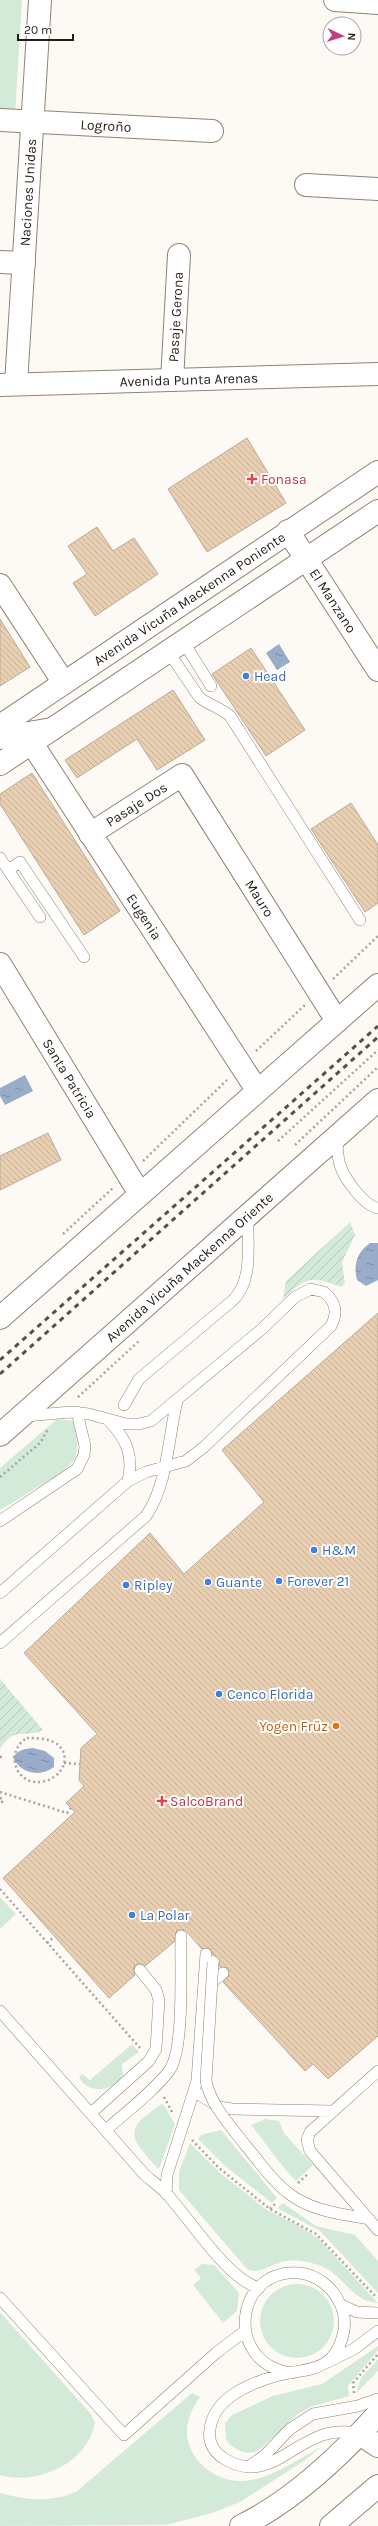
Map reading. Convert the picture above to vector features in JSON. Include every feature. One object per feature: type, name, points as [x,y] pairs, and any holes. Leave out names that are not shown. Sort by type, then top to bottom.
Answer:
[{"type":"street","name":"Naciones Unidas","points":[[8,385],[24,263],[40,0]]},
{"type":"street","points":[[335,0],[378,3]]},
{"type":"street","name":"Logroño","points":[[0,120],[212,131]]},
{"type":"street","points":[[306,185],[378,189]]},
{"type":"street","name":"Pasaje Gerona","points":[[172,380],[180,255]]},
{"type":"street","points":[[0,262],[24,263]]},
{"type":"street","name":"Avenida Punta Arenas","points":[[8,385],[378,374]]},
{"type":"street","name":"Avenida Vicuña Mackenna Poniente","points":[[0,726],[288,531],[378,472]]},
{"type":"street","points":[[0,764],[306,558],[378,512]]},
{"type":"street","name":"El Manzano","points":[[288,531],[378,670]]},
{"type":"street","points":[[0,585],[64,683]]},
{"type":"street","points":[[0,738],[52,728]]},
{"type":"street","name":"Eugenia","points":[[31,742],[242,1064],[257,1090]]},
{"type":"street","name":"Pasaje Dos","points":[[90,834],[182,775]]},
{"type":"street","name":"Mauro","points":[[182,775],[336,1021]]},
{"type":"street","name":"Santa Patricia","points":[[0,964],[140,1194]]},
{"type":"street","points":[[1,1315],[378,985]]},
{"type":"street","name":"Avenida Vicuña Mackenna Oriente","points":[[0,1435],[248,1217],[378,1100]]},
{"type":"street","points":[[241,2526],[284,2500],[360,2434],[378,2414]]},
{"type":"street","points":[[360,2434],[378,2446]]},
{"type":"street","points":[[331,2526],[378,2486]]},
{"type":"lane","points":[[175,646],[210,686]]},
{"type":"lane","points":[[175,646],[199,697],[205,702],[223,709],[230,716],[360,920]]},
{"type":"lane","points":[[0,858],[40,917]]},
{"type":"lane","points":[[8,870],[20,862],[84,957]]},
{"type":"lane","points":[[337,1136],[339,1161],[344,1175],[373,1205]]},
{"type":"lane","points":[[124,1405],[138,1379],[232,1301],[243,1289],[247,1273],[248,1217]]},
{"type":"lane","points":[[0,1593],[128,1481],[186,1461],[204,1447],[330,1326],[336,1316],[332,1300],[324,1292],[315,1289],[301,1292],[262,1329],[177,1401],[144,1423],[131,1424],[78,1412],[20,1417]]},
{"type":"lane","points":[[0,1643],[146,1516],[156,1500],[177,1401]]},
{"type":"lane","points":[[0,1521],[77,1469],[84,1455],[86,1446],[78,1412]]},
{"type":"lane","points":[[108,1420],[120,1432],[129,1452],[131,1466],[128,1481]]},
{"type":"lane","points":[[106,2130],[158,2083],[173,2063],[178,2040],[181,1936]]},
{"type":"lane","points":[[166,2194],[167,2175],[195,2092],[209,1958],[211,1983],[205,2060],[207,2088],[217,2107],[246,2146],[276,2182],[294,2197],[320,2209],[369,2219]]},
{"type":"lane","points":[[91,2113],[149,2061],[156,2049],[159,2000],[156,1990],[140,1970]]},
{"type":"lane","points":[[211,1983],[224,1974]]},
{"type":"lane","points":[[0,2011],[146,2175],[166,2194],[235,2275],[248,2285],[259,2288]]},
{"type":"lane","points":[[378,2072],[332,2111],[307,2136],[308,2147],[378,2230]]},
{"type":"lane","points":[[195,2092],[219,2107],[232,2109],[332,2111]]},
{"type":"lane","points":[[292,2373],[268,2366],[256,2354],[249,2343],[245,2331],[247,2308],[259,2288],[269,2280],[281,2275],[301,2273],[314,2277],[325,2284],[334,2293],[341,2305],[344,2323],[341,2341],[324,2363]]},
{"type":"lane","points":[[0,2298],[124,2435],[216,2352],[232,2343],[245,2331]]},
{"type":"lane","points":[[341,2305],[357,2312],[378,2314]]},
{"type":"lane","points":[[360,2434],[340,2431],[320,2436],[296,2446],[272,2463],[256,2468],[248,2467],[222,2457],[212,2446],[209,2435],[215,2411],[224,2401],[242,2390],[271,2378],[292,2373],[306,2372],[348,2353],[378,2330]]},
{"type":"lane","points":[[232,2343],[249,2343]]},
{"type":"lane","points":[[248,2467],[303,2420],[319,2412],[345,2408],[378,2399]]},
{"type":"path","points":[[58,1238],[128,1174],[378,936]]},
{"type":"path","points":[[278,1141],[378,1050]]},
{"type":"path","points":[[15,1744],[26,1738],[50,1741],[62,1750],[64,1763],[56,1776],[42,1782],[16,1777]]},
{"type":"path","points":[[6,1763],[5,1757],[7,1753]]},
{"type":"path","points":[[0,1757],[5,1757]]},
{"type":"path","points":[[64,1763],[80,1764]]},
{"type":"path","points":[[0,1792],[67,1813],[72,1808]]},
{"type":"path","points":[[0,1798],[3,1799],[2,1802],[0,1801]]},
{"type":"path","points":[[47,1943],[54,1937]]},
{"type":"path","points":[[345,2408],[354,2392],[353,2383],[378,2354]]},
{"type":"green space","points":[[0,0],[22,0],[15,115],[0,114]]},
{"type":"green space","points":[[350,1222],[355,1235],[342,1262],[345,1284],[341,1287],[323,1281],[310,1280],[298,1286],[283,1299],[286,1281]]},
{"type":"green space","points":[[57,1419],[73,1421],[80,1429],[75,1459],[63,1472],[0,1510],[0,1468]]},
{"type":"green space","points":[[0,1679],[43,1730],[11,1737],[0,1749]]},
{"type":"green space","points":[[0,1897],[16,1914],[0,1929]]},
{"type":"green space","points":[[132,2044],[139,2052],[122,2064],[123,2075],[114,2085],[107,2088],[95,2089],[88,2087],[83,2083],[79,2077],[82,2074],[90,2080]]},
{"type":"green space","points":[[161,2104],[164,2105],[175,2124],[159,2169],[142,2150],[134,2135],[135,2129],[142,2119]]},
{"type":"green space","points":[[265,2119],[279,2121],[284,2133],[313,2165],[296,2181],[284,2168],[251,2125]]},
{"type":"green space","points":[[221,2130],[277,2198],[272,2203],[225,2166],[198,2139],[201,2135]]},
{"type":"green space","points":[[190,2143],[219,2172],[267,2210],[303,2228],[320,2240],[378,2303],[368,2301],[360,2297],[327,2269],[309,2262],[286,2261],[256,2271],[247,2269],[179,2190],[179,2172]]},
{"type":"green space","points":[[283,2203],[316,2226],[355,2235],[378,2261],[378,2293],[320,2231],[277,2208]]},
{"type":"green space","points":[[202,2264],[214,2265],[239,2293],[237,2311],[223,2323],[193,2285],[201,2278],[194,2270]]},
{"type":"green space","points":[[290,2284],[304,2284],[318,2290],[328,2300],[334,2314],[334,2328],[328,2342],[318,2352],[304,2358],[290,2358],[276,2352],[266,2342],[260,2328],[260,2314],[266,2300],[276,2290]]},
{"type":"green space","points":[[0,2312],[90,2413],[95,2422],[91,2436],[83,2449],[72,2460],[45,2474],[14,2478],[0,2475]]},
{"type":"green space","points":[[378,2346],[378,2350],[348,2386],[349,2396],[310,2407],[298,2414],[258,2451],[249,2453],[240,2451],[226,2440],[225,2423],[232,2415],[273,2396],[322,2384]]},
{"type":"green space","points":[[378,2359],[378,2371],[356,2393],[361,2378]]},
{"type":"green space","points":[[192,2393],[200,2397],[189,2418],[187,2431],[188,2441],[197,2460],[204,2467],[223,2478],[233,2481],[243,2481],[263,2477],[284,2468],[321,2447],[304,2461],[240,2502],[212,2513],[166,2525],[0,2526],[0,2493],[29,2499],[49,2499],[68,2495],[77,2491]]},
{"type":"water","points":[[279,644],[290,662],[277,670],[266,653]]},
{"type":"water","points":[[25,1075],[33,1091],[5,1105],[0,1096],[0,1088]]},
{"type":"water","points":[[370,1243],[378,1243],[378,1280],[366,1286],[357,1280],[356,1264],[362,1250]]},
{"type":"water","points":[[33,1748],[45,1751],[54,1758],[54,1767],[43,1772],[36,1773],[20,1767],[13,1757],[22,1750]]},
{"type":"building","points":[[247,438],[286,503],[207,552],[168,489]]},
{"type":"building","points":[[97,527],[113,551],[134,538],[158,574],[95,616],[73,583],[87,574],[68,546]]},
{"type":"building","points":[[0,619],[30,667],[0,686]]},
{"type":"building","points":[[251,648],[305,730],[266,756],[212,674]]},
{"type":"building","points":[[173,690],[205,740],[157,770],[137,739],[77,778],[65,760]]},
{"type":"building","points":[[32,773],[120,911],[84,935],[0,804],[0,794]]},
{"type":"building","points":[[351,803],[378,845],[378,903],[365,912],[311,829]]},
{"type":"building","points":[[48,1133],[61,1160],[0,1190],[0,1156]]},
{"type":"building","name":"Cenco Florida","points":[[378,1313],[378,2036],[328,2079],[313,2064],[305,2071],[223,1982],[229,1976],[228,1968],[220,1967],[219,1959],[213,1955],[210,1948],[202,1949],[185,1930],[177,1930],[174,1942],[145,1966],[139,1963],[135,1965],[133,1971],[135,1975],[109,1998],[3,1878],[75,1812],[66,1803],[84,1786],[79,1780],[81,1748],[97,1734],[24,1653],[150,1533],[184,1574],[264,1502],[222,1450]]},
{"type":"railway","points":[[0,1360],[378,1026]]},
{"type":"railway","points":[[0,1374],[378,1037]]},
{"type":"place","name":"Fonasa","points":[[252,479]]},
{"type":"place","name":"Head","points":[[246,676]]},
{"type":"place","name":"H&M","points":[[314,1550]]},
{"type":"place","name":"Forever 21","points":[[279,1581]]},
{"type":"place","name":"Guante","points":[[208,1582]]},
{"type":"place","name":"Ripley","points":[[126,1585]]},
{"type":"place","name":"Cenco Florida","points":[[219,1694]]},
{"type":"place","name":"Yogen Früz","points":[[336,1726]]},
{"type":"place","name":"SalcoBrand","points":[[162,1801]]},
{"type":"place","name":"La Polar","points":[[132,1915]]}]
